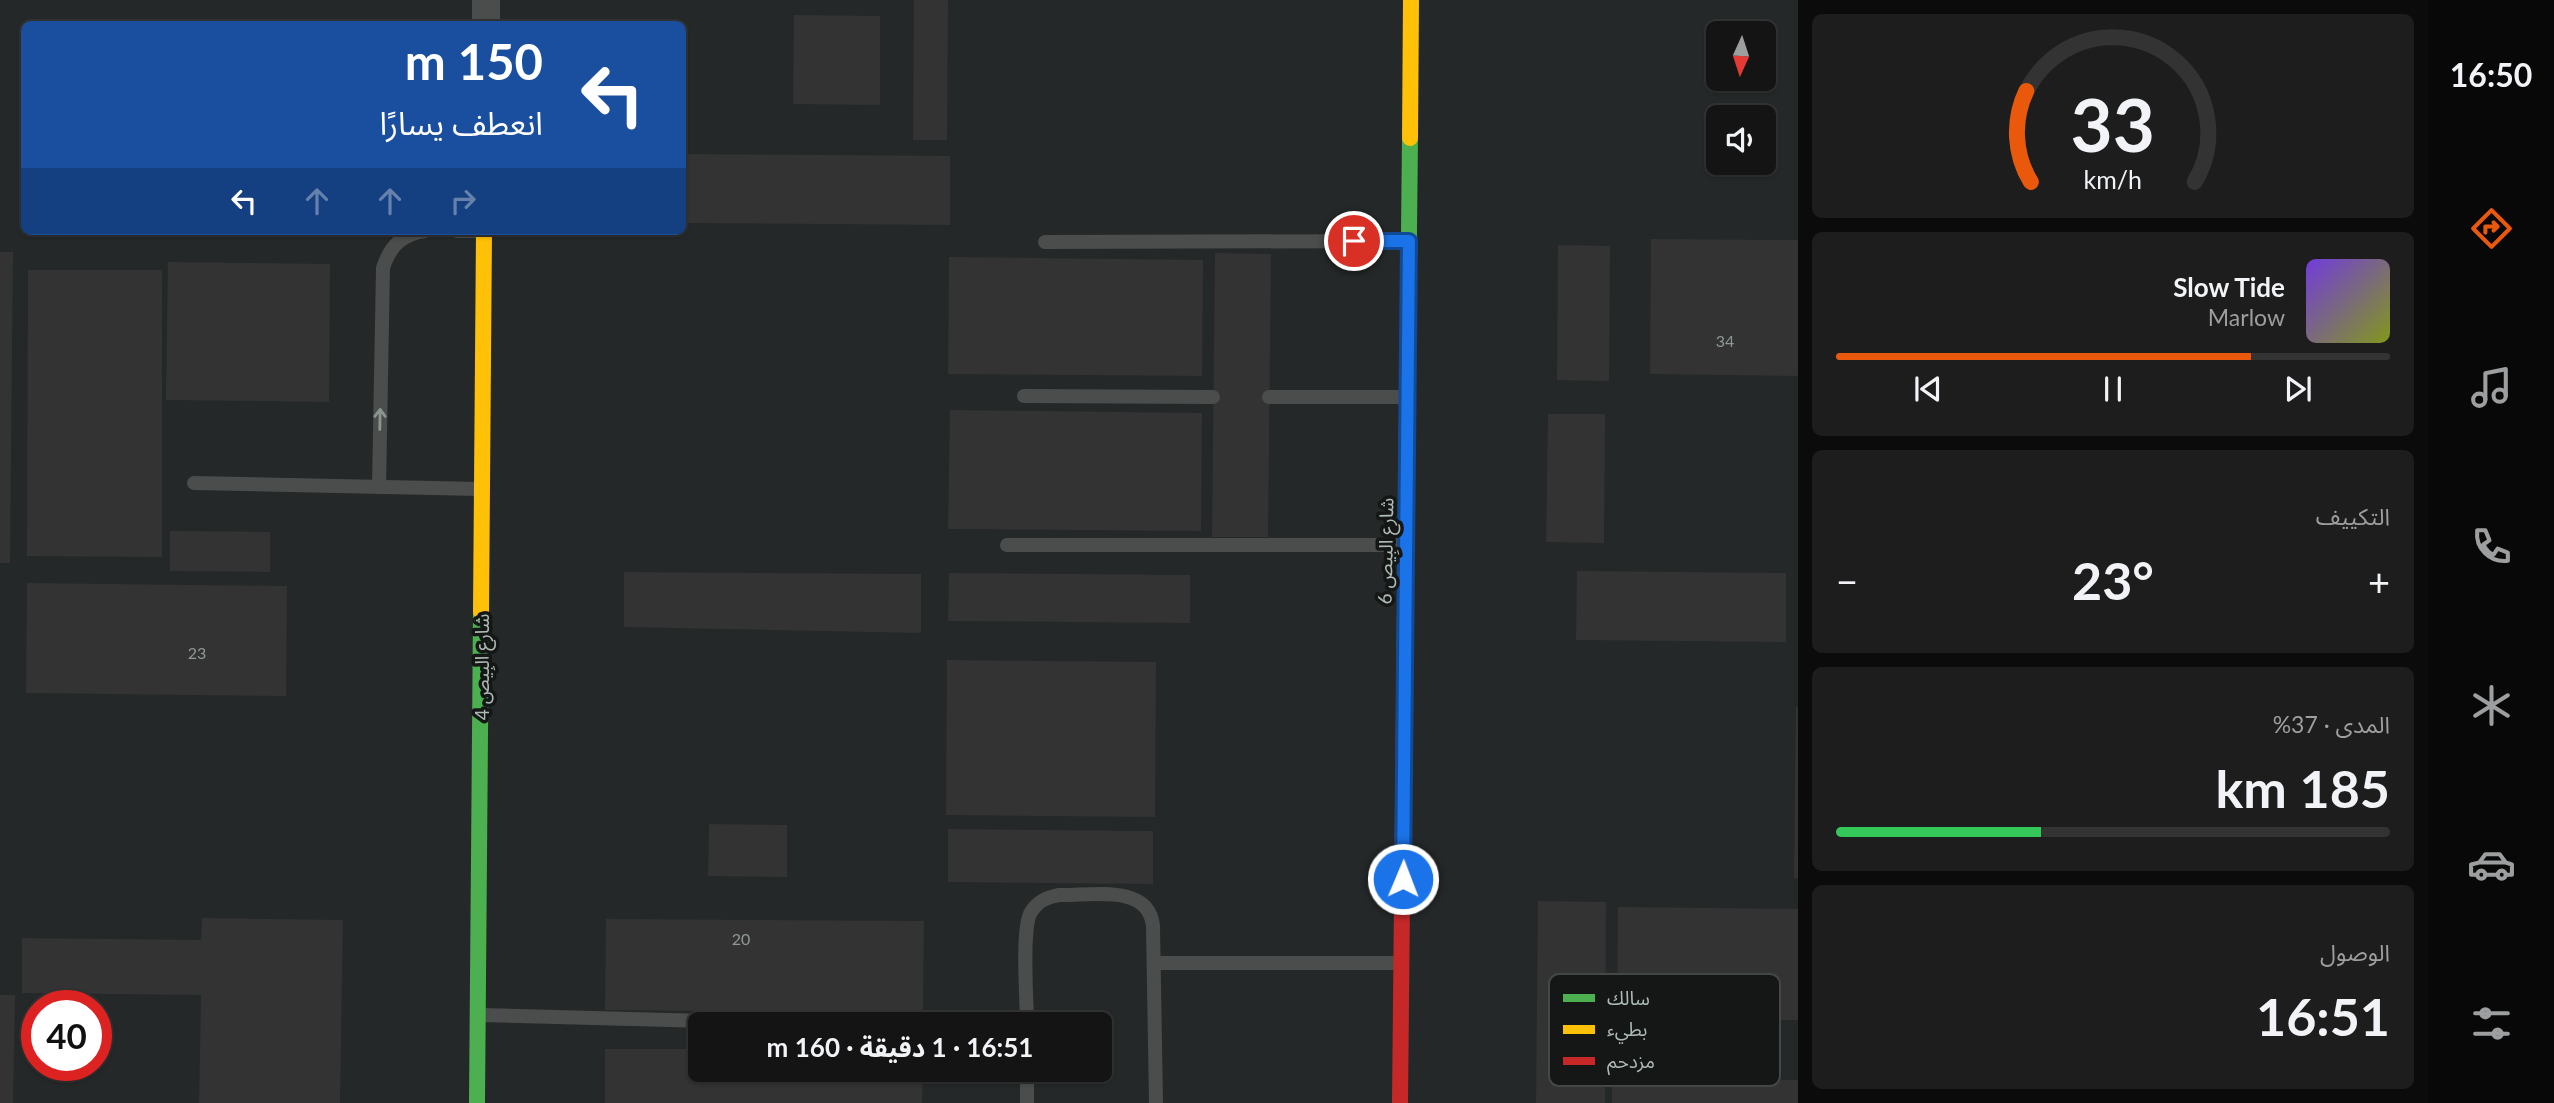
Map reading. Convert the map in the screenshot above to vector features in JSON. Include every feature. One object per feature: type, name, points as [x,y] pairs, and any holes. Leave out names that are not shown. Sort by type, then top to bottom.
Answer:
[{"type":"street","points":[[486,0],[486,21]]},
{"type":"street","name":"شارع البِيص 6","points":[[1401,1103],[1411,0]]},
{"type":"street","name":"شارع البِيص 4","points":[[477,1103],[484,235]]},
{"type":"lane","points":[[379,487],[383,268],[393,246],[410,235]]},
{"type":"lane","points":[[1045,242],[1409,241]]},
{"type":"lane","points":[[1024,396],[1213,397]]},
{"type":"lane","points":[[1269,397],[1407,397]]},
{"type":"lane","points":[[194,483],[482,489]]},
{"type":"lane","points":[[1007,544],[1406,545]]},
{"type":"lane","points":[[1027,1012],[1028,919],[1032,910],[1048,897],[1125,896],[1142,902],[1152,916],[1156,1103]]},
{"type":"lane","points":[[1154,963],[1402,963]]},
{"type":"lane","points":[[478,1015],[688,1021]]},
{"type":"lane","points":[[1027,1082],[1027,1103]]},
{"type":"shaded area","points":[[0,0],[1798,0],[1798,1103],[0,1103]]},
{"type":"building","points":[[914,0],[948,0],[947,140],[913,140]]},
{"type":"building","points":[[794,15],[880,16],[880,105],[793,104]]},
{"type":"building","points":[[686,154],[950,156],[950,225],[686,223]]},
{"type":"building","points":[[1651,239],[1798,240],[1798,376],[1650,374]]},
{"type":"building","points":[[1558,245],[1610,246],[1609,381],[1557,380]]},
{"type":"building","points":[[0,252],[13,252],[10,563],[0,563]]},
{"type":"building","points":[[1215,253],[1271,254],[1268,537],[1212,537]]},
{"type":"building","points":[[949,257],[1203,260],[1202,376],[948,374]]},
{"type":"building","points":[[168,262],[330,264],[329,402],[166,400]]},
{"type":"building","points":[[28,270],[162,270],[162,557],[27,556]]},
{"type":"building","points":[[950,410],[1202,413],[1201,531],[948,529]]},
{"type":"building","points":[[1548,414],[1605,414],[1604,543],[1546,542]]},
{"type":"building","points":[[170,531],[270,532],[270,572],[170,571]]},
{"type":"building","points":[[1577,571],[1786,573],[1786,642],[1576,640]]},
{"type":"building","points":[[624,572],[921,574],[921,633],[624,627]]},
{"type":"building","points":[[949,573],[1190,575],[1190,623],[948,621]]},
{"type":"building","points":[[27,583],[287,586],[286,696],[26,693]]},
{"type":"building","points":[[947,660],[1156,662],[1155,817],[946,815]]},
{"type":"building","points":[[1796,707],[1798,878],[1794,878]]},
{"type":"building","points":[[709,824],[787,825],[787,877],[708,876]]},
{"type":"building","points":[[948,829],[1153,831],[1153,884],[948,882]]},
{"type":"building","points":[[1538,901],[1606,902],[1606,974],[1549,974],[1549,1086],[1605,1086],[1605,1103],[1536,1103]]},
{"type":"building","points":[[1618,907],[1798,909],[1798,1020],[1780,1020],[1780,974],[1617,974]]},
{"type":"building","points":[[202,918],[343,920],[340,1103],[199,1103],[201,995],[112,994],[112,990],[22,990],[22,938],[201,940]]},
{"type":"building","points":[[606,919],[924,921],[923,1012],[605,1010]]},
{"type":"building","points":[[0,995],[15,995],[13,1103],[0,1103]]},
{"type":"building","points":[[605,1049],[688,1049],[688,1082],[923,1082],[922,1103],[605,1103]]},
{"type":"building","points":[[1780,1080],[1798,1080],[1798,1103],[1612,1103],[1612,1086],[1780,1086]]},
{"type":"traffic: fast","points":[[1404,702],[1410,138]]},
{"type":"traffic: fast","points":[[477,1103],[481,612]]},
{"type":"traffic: slow","points":[[1410,138],[1411,0]]},
{"type":"traffic: slow","points":[[481,612],[484,235]]},
{"type":"traffic: jam","points":[[1400,1103],[1404,702]]},
{"type":"route","points":[[1354,241],[1409,241],[1403,879]]}]
